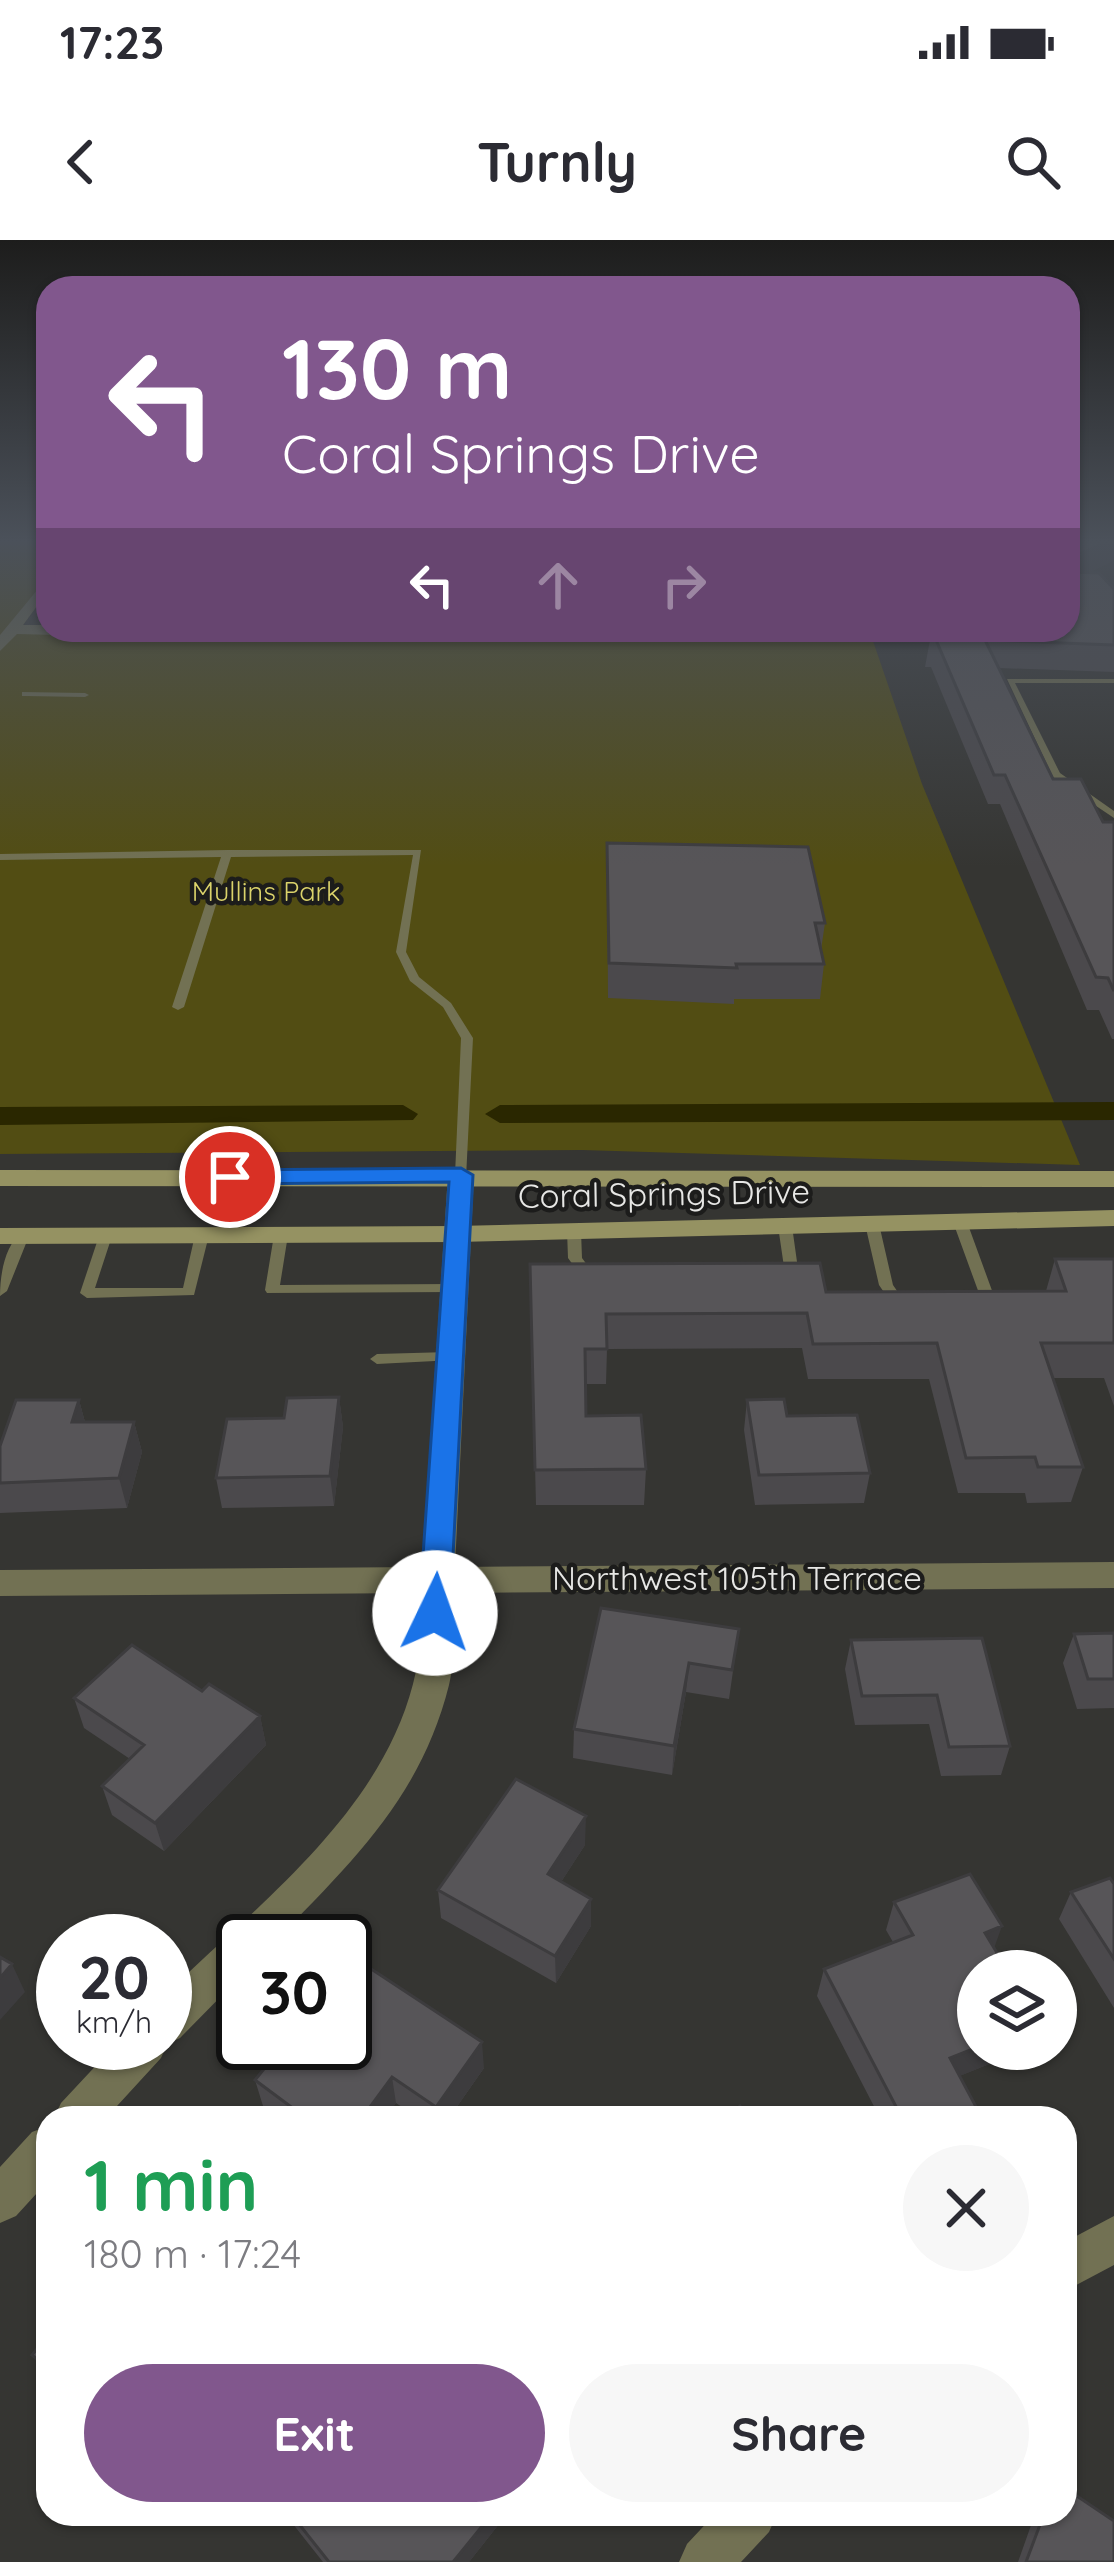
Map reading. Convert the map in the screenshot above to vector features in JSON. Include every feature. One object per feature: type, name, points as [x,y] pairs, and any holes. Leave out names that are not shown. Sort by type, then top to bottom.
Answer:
[{"type":"main road","name":"Coral Springs Drive","points":[[0,1178],[1114,1179]]},
{"type":"main road","name":"Coral Springs Drive","points":[[11,1236],[457,1234],[1114,1218]]},
{"type":"street","points":[[274,1914],[359,1829],[403,1760],[432,1682],[461,1175]]},
{"type":"street","name":"Northwest 105th Terrace","points":[[0,1583],[1114,1575]]},
{"type":"street","points":[[192,1997],[216,1972]]},
{"type":"street","points":[[87,2106],[121,2070]]},
{"type":"street","points":[[0,2200],[36,2162]]},
{"type":"street","points":[[1077,2261],[1114,2239]]},
{"type":"street","points":[[705,2562],[740,2526]]},
{"type":"lane","points":[[1114,682],[1010,681],[1056,776],[1114,815]]},
{"type":"lane","points":[[25,694],[85,695]]},
{"type":"lane","points":[[0,855],[418,852],[401,952],[414,980],[447,1005],[467,1038],[461,1175]]},
{"type":"lane","points":[[178,1007],[227,853]]},
{"type":"lane","points":[[956,1308],[987,1305],[960,1222]]},
{"type":"lane","points":[[872,1224],[892,1300],[911,1308]]},
{"type":"lane","points":[[757,1277],[780,1276],[791,1269],[785,1226]]},
{"type":"lane","points":[[574,1231],[579,1268],[587,1276],[616,1280]]},
{"type":"lane","points":[[105,1236],[87,1293],[189,1292],[202,1235]]},
{"type":"lane","points":[[281,1235],[272,1289],[454,1288]]},
{"type":"lane","points":[[0,1291],[11,1236]]},
{"type":"lane","points":[[377,1358],[449,1358]]},
{"type":"green space","name":"Mullins Park","points":[[0,650],[876,650],[922,784],[1080,1165],[582,1150],[0,1154]]},
{"type":"building","points":[[940,650],[990,650],[1053,779],[1081,779],[1103,822],[1114,822],[1114,991],[1108,978],[1096,977],[1005,775],[994,775]]},
{"type":"building","points":[[607,843],[808,847],[825,923],[815,923],[824,964],[736,964],[737,968],[609,963]]},
{"type":"building","points":[[1055,1259],[1114,1259],[1114,1343],[1041,1343],[1083,1467],[1038,1467],[1035,1457],[966,1458],[937,1343],[813,1344],[807,1313],[606,1314],[607,1349],[585,1349],[586,1416],[641,1415],[646,1469],[535,1470],[530,1264],[820,1263],[826,1292],[1066,1291]]},
{"type":"building","points":[[339,1397],[330,1476],[216,1478],[227,1419],[284,1418],[287,1398]]},
{"type":"building","points":[[784,1399],[787,1416],[857,1415],[870,1473],[759,1475],[747,1400]]},
{"type":"building","points":[[16,1400],[79,1400],[72,1422],[134,1422],[119,1478],[0,1483],[0,1446]]},
{"type":"building","points":[[601,1608],[739,1629],[732,1670],[689,1663],[674,1746],[574,1729]]},
{"type":"building","points":[[1114,1633],[1114,1679],[1088,1679],[1074,1634]]},
{"type":"building","points":[[982,1638],[1010,1746],[949,1747],[937,1695],[862,1696],[851,1640]]},
{"type":"building","points":[[132,1645],[202,1691],[209,1684],[260,1716],[155,1823],[102,1786],[144,1745],[74,1698]]},
{"type":"building","points":[[516,1779],[586,1816],[548,1874],[591,1899],[555,1956],[438,1890]]},
{"type":"building","points":[[970,1874],[1002,1926],[985,1933],[995,1950],[957,1950],[957,2055],[950,2058],[976,2106],[896,2106],[824,1969],[913,1935],[894,1902]]},
{"type":"building","points":[[1110,1878],[1114,1884],[1114,1959],[1071,1892]]},
{"type":"building","points":[[0,1957],[12,1964],[0,1978]]},
{"type":"building","points":[[372,1970],[482,2042],[437,2106],[392,2077],[371,2106],[290,2106],[255,2080],[263,2070],[372,2070]]},
{"type":"building","points":[[1077,2496],[1114,2521],[1114,2562],[1026,2562],[1040,2526],[1077,2526]]},
{"type":"building","points":[[300,2526],[482,2526],[453,2562],[329,2562]]},
{"type":"waterway","points":[[500,1114],[1114,1111]]},
{"type":"waterway","points":[[0,1116],[403,1114]]},
{"type":"route","points":[[230,1177],[461,1175],[435,1613]]}]
